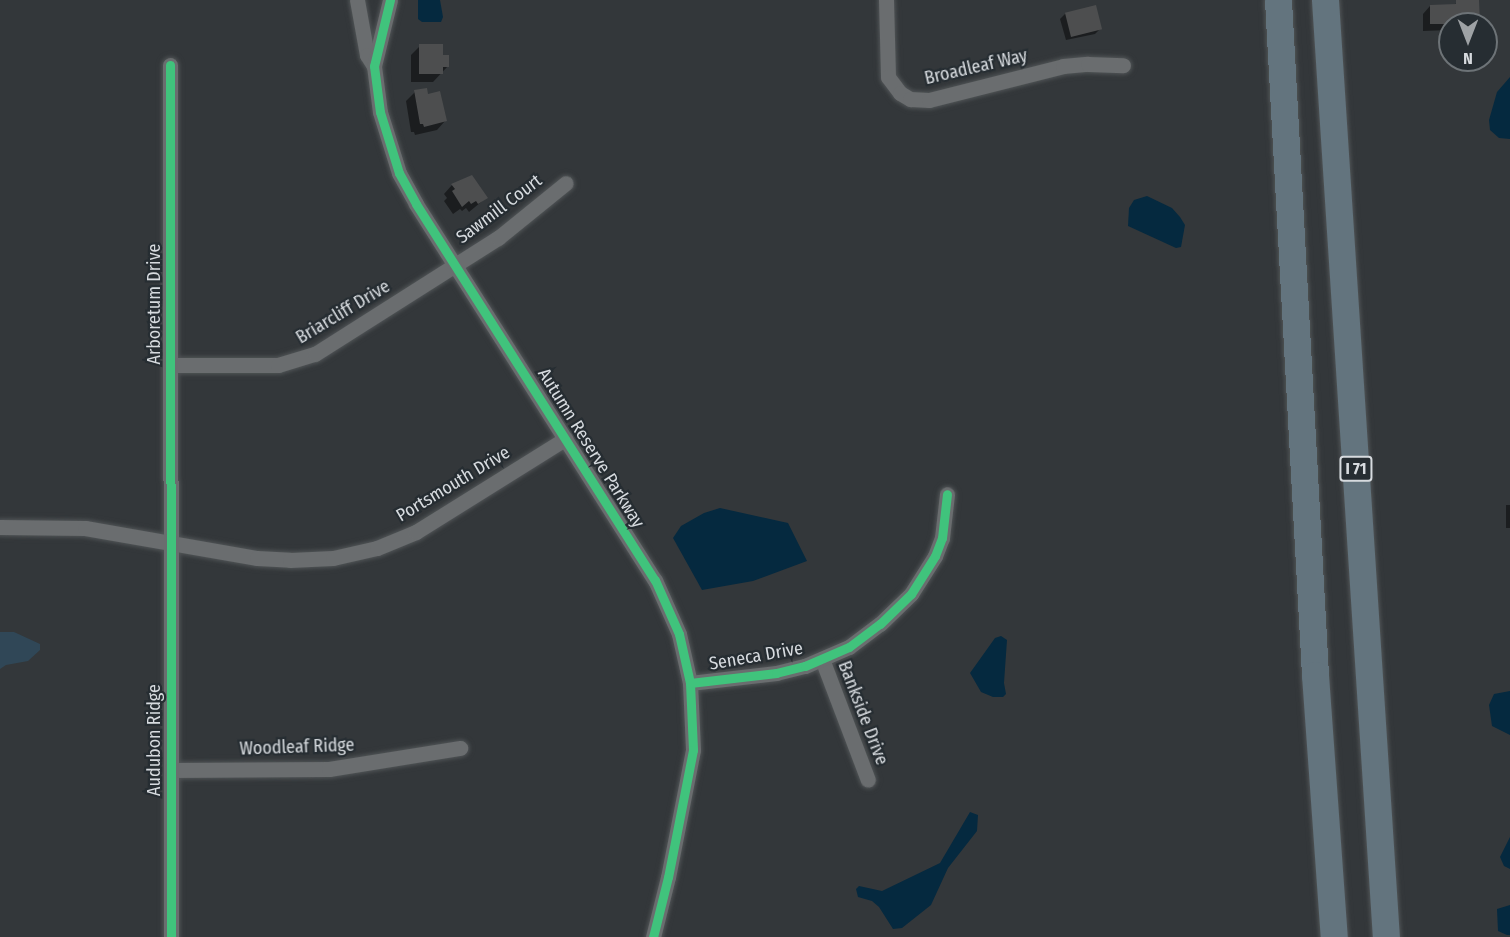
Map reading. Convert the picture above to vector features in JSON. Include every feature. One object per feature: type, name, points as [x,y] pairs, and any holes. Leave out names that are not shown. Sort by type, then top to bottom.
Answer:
[{"type":"highway","points":[[1278,0],[1315,675],[1334,937]]},
{"type":"highway","name":"I 71","points":[[1325,0],[1386,937]]},
{"type":"street","name":"Autumn Reserve Parkway","points":[[357,0],[367,55],[374,66]]},
{"type":"street","name":"Autumn Reserve Parkway","points":[[390,0],[374,66],[380,112],[394,160],[416,204],[665,600],[680,634],[690,683],[693,750],[668,877],[652,937]]},
{"type":"street","name":"Broadleaf Way","points":[[886,0],[888,77],[900,93],[910,99],[928,100],[1063,66],[1123,65]]},
{"type":"street","name":"Arboretum Drive","points":[[170,65],[171,542]]},
{"type":"street","name":"Sawmill Court","points":[[455,266],[519,222],[566,183]]},
{"type":"street","name":"Briarcliff Drive","points":[[171,365],[267,365],[304,359],[455,266]]},
{"type":"street","name":"Portsmouth Drive","points":[[0,527],[85,528],[282,560],[333,558],[366,551],[422,529],[565,439]]},
{"type":"street","name":"Seneca Drive","points":[[690,683],[776,673],[822,659],[849,647],[880,624],[911,594],[930,565],[942,538],[947,494]]},
{"type":"street","name":"Audubon Ridge","points":[[171,542],[171,937]]},
{"type":"street","name":"Bankside Drive","points":[[822,659],[868,780]]},
{"type":"street","name":"Woodleaf Ridge","points":[[171,770],[329,769],[460,748]]},
{"type":"shaded area","points":[[418,0],[440,0],[443,17],[441,22],[422,22],[418,19]]},
{"type":"shaded area","points":[[1510,77],[1510,139],[1499,138],[1490,130],[1489,120],[1497,92]]},
{"type":"shaded area","points":[[1147,196],[1172,208],[1180,217],[1185,225],[1181,247],[1176,248],[1128,226],[1129,208],[1134,200]]},
{"type":"shaded area","points":[[720,508],[788,523],[807,561],[753,581],[702,590],[673,538],[681,526],[704,513]]},
{"type":"shaded area","points":[[0,632],[14,632],[40,644],[40,650],[28,661],[6,665],[0,669]]},
{"type":"shaded area","points":[[1001,636],[1007,640],[1004,683],[1006,694],[1003,697],[993,697],[981,692],[970,673],[995,638]]},
{"type":"shaded area","points":[[1510,691],[1510,735],[1492,726],[1489,705],[1494,694]]},
{"type":"shaded area","points":[[970,812],[978,815],[977,831],[948,868],[931,905],[902,928],[893,929],[879,907],[872,901],[858,897],[856,889],[859,886],[882,891],[940,863]]},
{"type":"shaded area","points":[[1510,837],[1510,869],[1504,866],[1500,857]]},
{"type":"shaded area","points":[[1510,905],[1510,935],[1507,935],[1498,931],[1497,909]]},
{"type":"building","points":[[1456,0],[1479,0],[1480,12],[1438,12],[1438,24],[1430,24],[1430,5],[1456,4]]},
{"type":"building","points":[[1096,5],[1102,29],[1071,37],[1065,13]]},
{"type":"building","points":[[419,44],[443,44],[443,55],[449,55],[449,67],[443,67],[443,74],[419,74]]},
{"type":"building","points":[[427,88],[428,94],[440,91],[447,121],[424,127],[420,124],[414,90]]},
{"type":"building","points":[[472,175],[488,198],[478,204],[476,201],[471,204],[469,201],[462,207],[452,191],[455,189],[451,184]]},
{"type":"cycle path","points":[[390,0],[374,66],[380,112],[399,173],[416,204],[655,580],[679,634],[690,683],[693,750],[668,877],[653,937]]},
{"type":"cycle path","points":[[170,65],[171,937]]},
{"type":"cycle path","points":[[690,683],[776,673],[805,666],[849,647],[880,624],[911,594],[935,556],[942,538],[947,494]]}]
